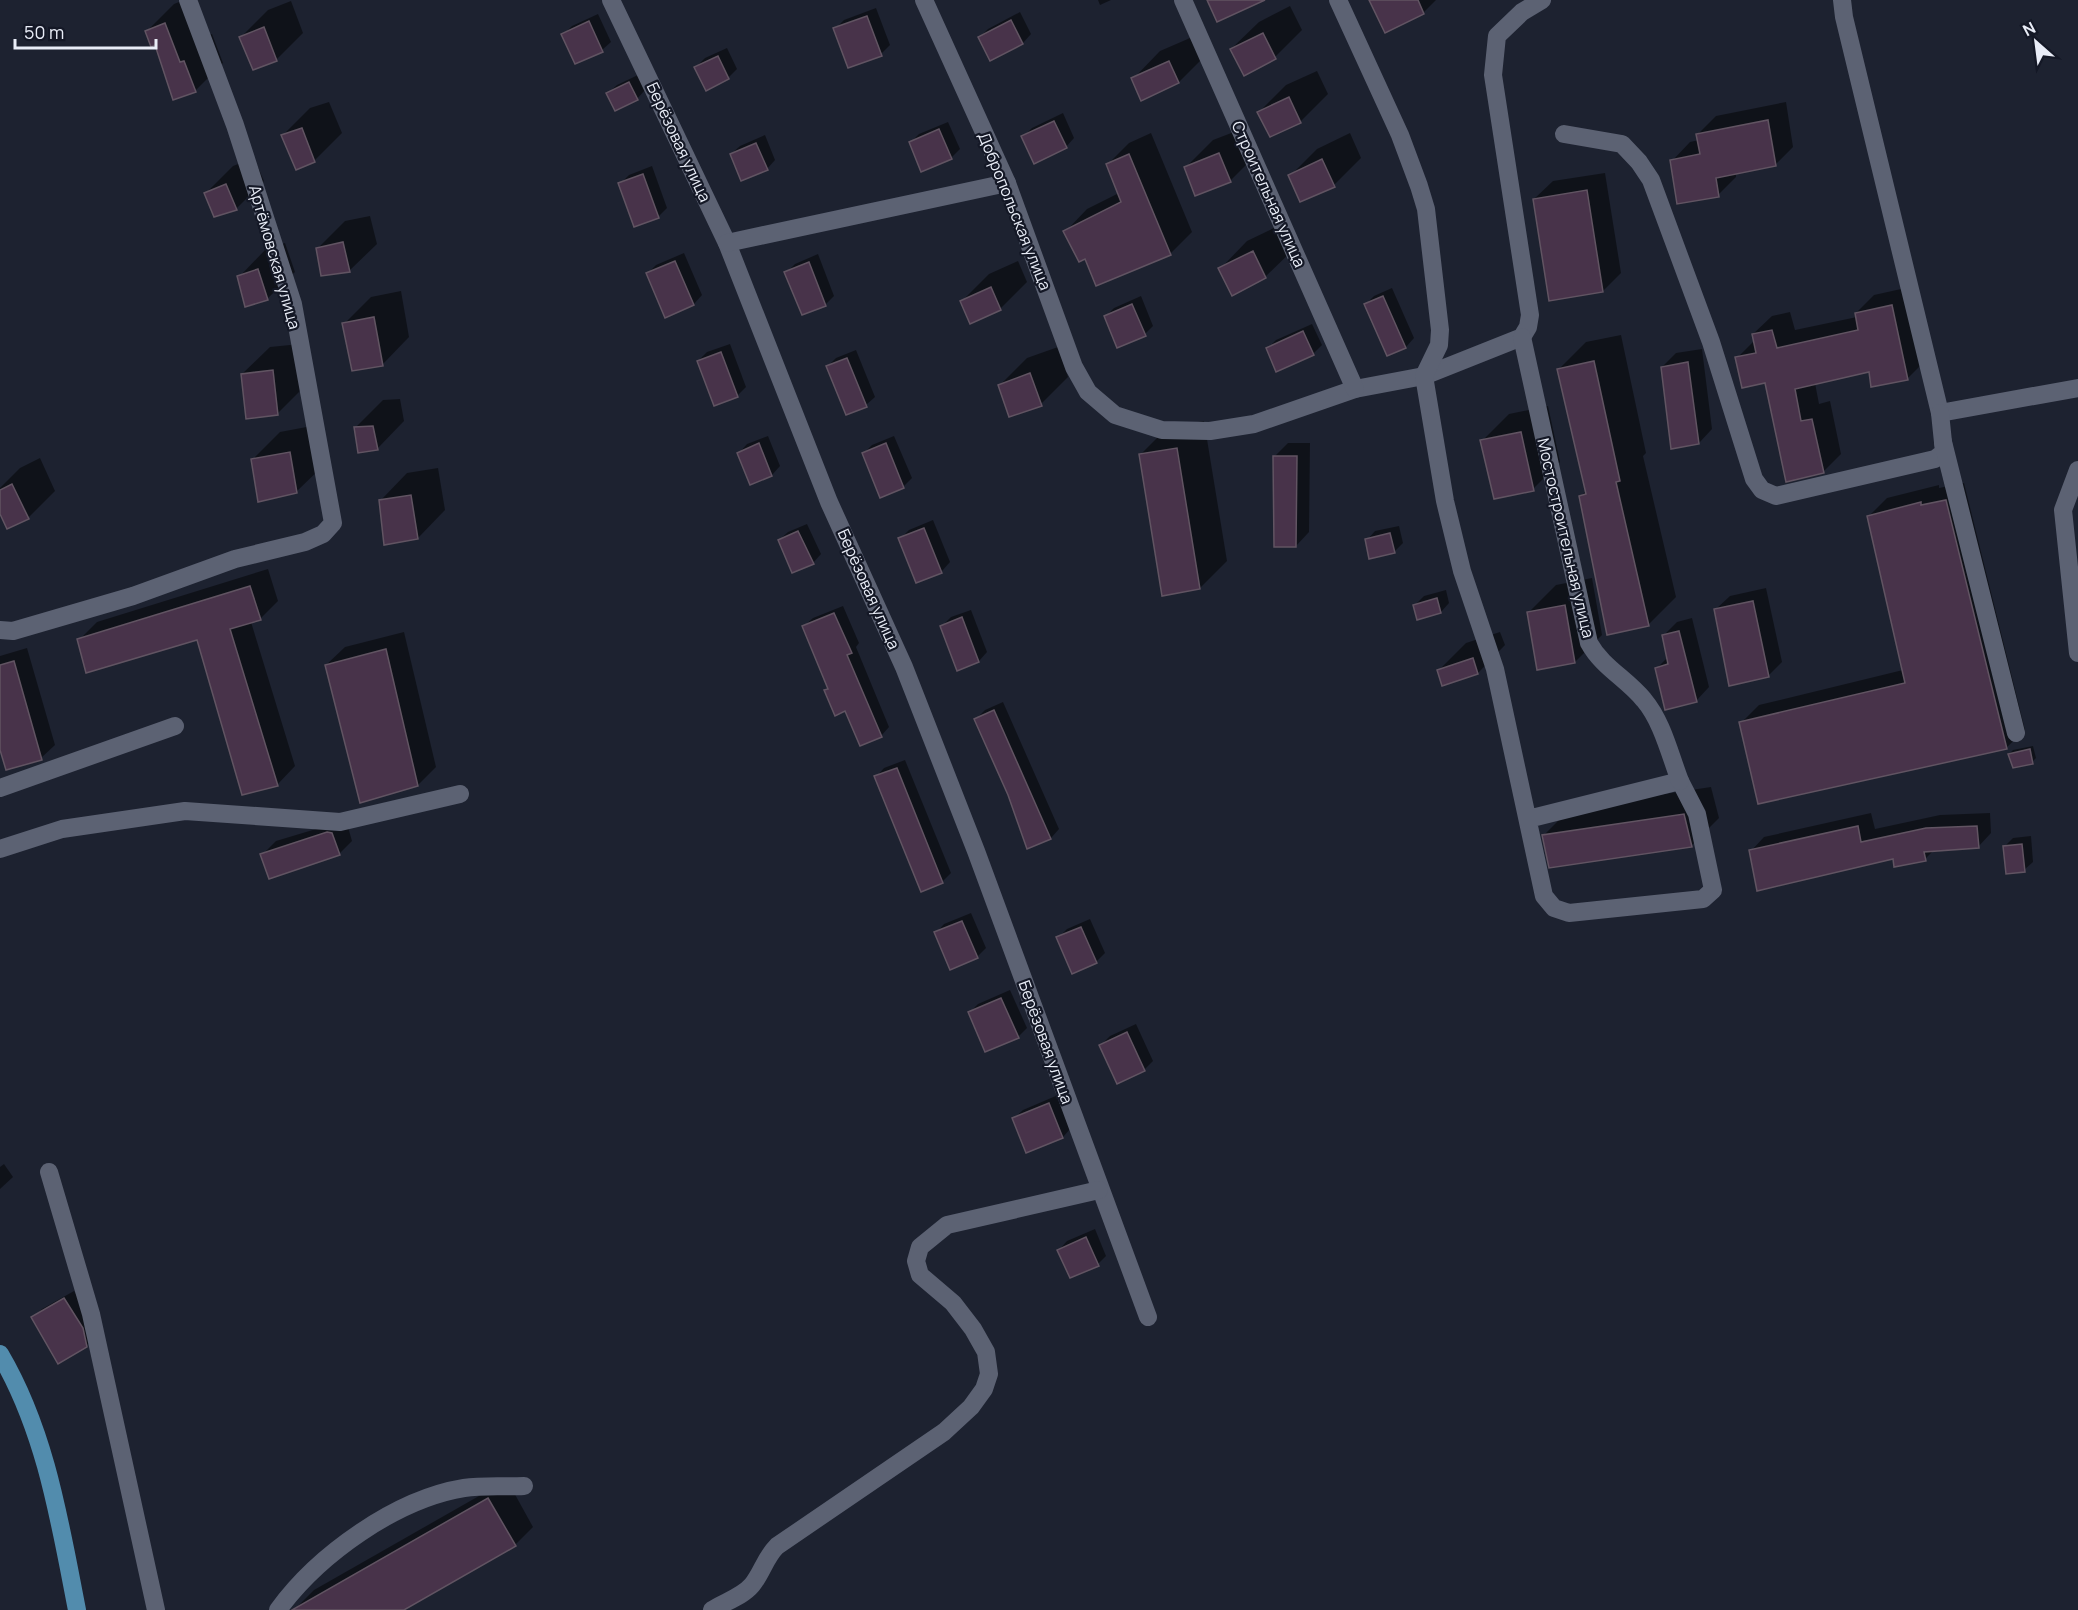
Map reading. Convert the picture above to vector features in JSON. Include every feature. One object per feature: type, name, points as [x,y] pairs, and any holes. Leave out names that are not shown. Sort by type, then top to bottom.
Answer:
[{"type":"main road","points":[[0,1354],[22,1396],[40,1447],[57,1507],[77,1610]]},
{"type":"street","name":"Артёмовская улица","points":[[0,630],[13,631],[133,596],[234,559],[305,542],[323,534],[333,523],[292,304],[235,125],[188,0]]},
{"type":"street","name":"Берёзовая улица","points":[[611,0],[727,243],[829,502],[904,667],[992,896],[1099,1190],[1148,1317]]},
{"type":"street","name":"Добропольская улица","points":[[924,0],[1007,183],[1074,367],[1088,392],[1115,415],[1162,430],[1210,431],[1254,424],[1355,389]]},
{"type":"street","name":"Строительная улица","points":[[1183,0],[1355,389]]},
{"type":"street","points":[[1338,0],[1400,135],[1426,209],[1440,330],[1439,345],[1424,375],[1446,501],[1462,571],[1495,669],[1528,819],[1680,781]]},
{"type":"street","points":[[1355,389],[1424,375],[1522,338],[1528,327],[1530,315],[1492,75],[1497,36],[1522,12],[1542,0]]},
{"type":"street","points":[[1564,134],[1622,144],[1640,162],[1651,180],[1711,342],[1754,478],[1762,490],[1776,496],[1935,459],[1944,452],[1940,413],[1844,17],[1842,0]]},
{"type":"street","points":[[727,243],[1007,183]]},
{"type":"street","name":"Мостостроительная улица","points":[[1522,338],[1589,643],[1596,656],[1643,698],[1651,709],[1680,781],[1697,814],[1714,886],[1711,894],[1703,898],[1569,913],[1554,908],[1544,896],[1528,819]]},
{"type":"street","points":[[1940,413],[2078,388]]},
{"type":"street","points":[[1943,442],[2016,733]]},
{"type":"street","points":[[2078,470],[2063,510],[2078,653]]},
{"type":"street","points":[[0,788],[175,726]]},
{"type":"street","points":[[0,849],[62,829],[185,811],[339,822],[460,794]]},
{"type":"street","points":[[49,1172],[91,1314],[156,1610]]},
{"type":"street","points":[[712,1610],[742,1594],[752,1585],[768,1555],[789,1537],[944,1432],[971,1407],[984,1389],[989,1374],[986,1352],[973,1329],[953,1302],[920,1275],[916,1261],[920,1247],[947,1225],[1099,1190]]},
{"type":"street","points":[[278,1610],[291,1591],[328,1558],[395,1512],[424,1499],[464,1488],[524,1486]]},
{"type":"building","points":[[1207,0],[1265,0],[1217,22]]},
{"type":"building","points":[[1369,0],[1418,0],[1424,14],[1385,33]]},
{"type":"building","points":[[867,16],[882,56],[848,68],[833,28]]},
{"type":"building","points":[[1011,20],[1023,44],[990,61],[978,37]]},
{"type":"building","points":[[589,21],[603,52],[575,64],[561,34]]},
{"type":"building","points":[[165,23],[180,62],[184,61],[196,92],[173,100],[155,45],[151,47],[145,31]]},
{"type":"building","points":[[264,27],[277,61],[253,70],[239,37]]},
{"type":"building","points":[[1263,33],[1276,59],[1244,76],[1230,49]]},
{"type":"building","points":[[718,56],[729,79],[706,91],[694,67]]},
{"type":"building","points":[[1169,61],[1179,83],[1141,101],[1131,78]]},
{"type":"building","points":[[629,82],[638,100],[615,111],[606,93]]},
{"type":"building","points":[[1289,97],[1301,123],[1270,137],[1257,112]]},
{"type":"building","points":[[1768,120],[1776,166],[1716,178],[1719,197],[1677,204],[1670,160],[1700,154],[1696,134]]},
{"type":"building","points":[[1054,121],[1067,148],[1034,164],[1021,136]]},
{"type":"building","points":[[302,128],[315,162],[296,170],[281,135]]},
{"type":"building","points":[[939,129],[952,159],[921,172],[909,142]]},
{"type":"building","points":[[756,143],[768,170],[741,181],[730,154]]},
{"type":"building","points":[[1219,153],[1231,182],[1195,196],[1184,167]]},
{"type":"building","points":[[1129,154],[1171,255],[1096,286],[1085,259],[1079,262],[1063,231],[1121,202],[1106,164]]},
{"type":"building","points":[[1322,159],[1335,187],[1300,202],[1288,175]]},
{"type":"building","points":[[643,174],[659,218],[634,227],[618,183]]},
{"type":"building","points":[[226,184],[237,210],[214,217],[204,193]]},
{"type":"building","points":[[1587,190],[1603,292],[1549,301],[1533,199]]},
{"type":"building","points":[[343,242],[350,272],[321,276],[316,248]]},
{"type":"building","points":[[1253,251],[1266,278],[1232,296],[1218,268]]},
{"type":"building","points":[[675,261],[694,305],[665,318],[646,273]]},
{"type":"building","points":[[809,262],[826,306],[802,315],[784,272]]},
{"type":"building","points":[[258,269],[268,300],[245,307],[237,276]]},
{"type":"building","points":[[991,287],[1001,310],[970,324],[960,301]]},
{"type":"building","points":[[1383,296],[1406,348],[1387,356],[1364,304]]},
{"type":"building","points":[[1132,304],[1146,336],[1117,348],[1104,316]]},
{"type":"building","points":[[1892,305],[1908,380],[1871,387],[1869,372],[1795,389],[1801,421],[1812,419],[1824,473],[1786,482],[1765,383],[1742,388],[1735,357],[1756,353],[1752,334],[1772,330],[1777,348],[1858,330],[1855,313]]},
{"type":"building","points":[[374,317],[383,366],[352,371],[342,323]]},
{"type":"building","points":[[1303,331],[1314,355],[1276,372],[1266,348]]},
{"type":"building","points":[[721,352],[738,397],[714,406],[697,361]]},
{"type":"building","points":[[847,358],[867,407],[846,415],[826,366]]},
{"type":"building","points":[[1594,361],[1620,481],[1616,482],[1649,626],[1607,635],[1579,496],[1586,494],[1557,369]]},
{"type":"building","points":[[1688,362],[1699,444],[1671,449],[1661,367]]},
{"type":"building","points":[[273,370],[278,415],[246,419],[241,374]]},
{"type":"building","points":[[1030,373],[1042,406],[1009,417],[998,385]]},
{"type":"building","points":[[373,426],[378,450],[358,453],[354,427]]},
{"type":"building","points":[[1521,432],[1534,491],[1494,499],[1480,440]]},
{"type":"building","points":[[759,443],[772,476],[750,485],[737,453]]},
{"type":"building","points":[[886,443],[904,488],[880,498],[862,453]]},
{"type":"building","points":[[1177,448],[1200,589],[1162,596],[1139,454]]},
{"type":"building","points":[[290,452],[297,493],[258,502],[251,459]]},
{"type":"building","points":[[1273,456],[1297,456],[1296,547],[1274,547]]},
{"type":"building","points":[[12,484],[29,519],[7,529],[0,514],[0,490]]},
{"type":"building","points":[[411,495],[418,539],[384,545],[379,500]]},
{"type":"building","points":[[1946,500],[2007,749],[1758,804],[1739,722],[1905,683],[1867,516],[1921,502],[1921,505]]},
{"type":"building","points":[[924,528],[942,573],[916,583],[898,538]]},
{"type":"building","points":[[798,531],[814,564],[792,573],[778,540]]},
{"type":"building","points":[[1390,533],[1395,553],[1369,559],[1365,539]]},
{"type":"building","points":[[250,586],[261,620],[230,629],[278,786],[242,795],[197,640],[86,673],[77,639]]},
{"type":"building","points":[[1437,598],[1441,613],[1417,620],[1413,605]]},
{"type":"building","points":[[1753,601],[1769,677],[1729,686],[1714,609]]},
{"type":"building","points":[[1565,605],[1575,663],[1537,670],[1527,612]]},
{"type":"building","points":[[834,613],[852,653],[847,655],[882,737],[860,746],[845,711],[835,716],[824,690],[828,689],[802,626]]},
{"type":"building","points":[[962,617],[979,662],[957,671],[940,626]]},
{"type":"building","points":[[1679,631],[1697,702],[1665,710],[1655,668],[1668,664],[1662,635]]},
{"type":"building","points":[[386,649],[418,786],[360,803],[325,665]]},
{"type":"building","points":[[1473,658],[1478,674],[1442,686],[1437,670]]},
{"type":"building","points":[[14,661],[42,760],[6,770],[0,750],[0,665]]},
{"type":"building","points":[[994,710],[1051,839],[1027,849],[1008,795],[974,719]]},
{"type":"building","points":[[2030,749],[2033,764],[2013,768],[2008,754]]},
{"type":"building","points":[[897,768],[943,883],[921,892],[874,776]]},
{"type":"building","points":[[1684,814],[1692,847],[1549,868],[1542,835]]},
{"type":"building","points":[[1858,826],[1861,842],[1926,828],[1977,826],[1979,848],[1924,852],[1926,861],[1894,867],[1893,859],[1757,891],[1749,850]]},
{"type":"building","points":[[327,832],[332,833],[340,855],[269,879],[260,854]]},
{"type":"building","points":[[2022,844],[2025,872],[2006,874],[2003,846]]},
{"type":"building","points":[[962,921],[978,958],[950,970],[934,932]]},
{"type":"building","points":[[1081,927],[1097,963],[1072,974],[1056,937]]},
{"type":"building","points":[[1001,998],[1019,1038],[985,1052],[968,1012]]},
{"type":"building","points":[[1127,1032],[1145,1071],[1117,1084],[1099,1045]]},
{"type":"building","points":[[1049,1103],[1063,1138],[1026,1153],[1012,1118]]},
{"type":"building","points":[[1086,1237],[1099,1266],[1070,1278],[1057,1250]]},
{"type":"building","points":[[64,1298],[83,1328],[87,1347],[58,1364],[31,1317]]},
{"type":"building","points":[[488,1498],[516,1546],[404,1610],[292,1610]]}]
